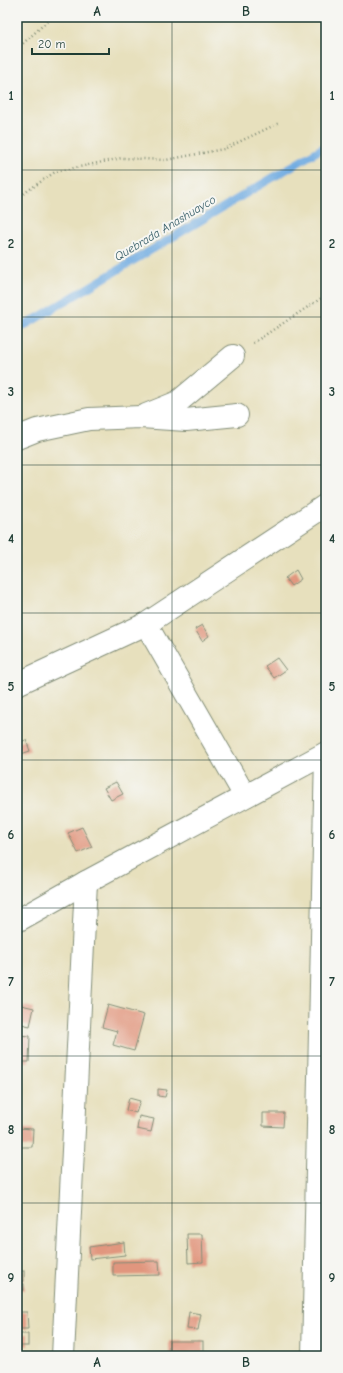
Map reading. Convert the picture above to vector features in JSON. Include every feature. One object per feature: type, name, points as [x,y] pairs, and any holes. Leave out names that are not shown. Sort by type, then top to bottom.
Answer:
[{"type":"street","points":[[141,417],[178,402],[233,356]]},
{"type":"street","points":[[17,438],[37,430],[89,419],[141,417],[186,420],[237,415]]},
{"type":"street","points":[[17,684],[146,624],[326,505]]},
{"type":"street","points":[[146,624],[245,796]]},
{"type":"street","points":[[17,921],[86,882],[326,753],[313,1356]]},
{"type":"street","points":[[64,1356],[86,882]]},
{"type":"path","points":[[17,49],[52,17]]},
{"type":"path","points":[[17,198],[56,172],[122,158],[166,160],[224,149],[279,123]]},
{"type":"path","points":[[233,356],[326,294]]},
{"type":"building","points":[[296,570],[301,579],[291,586],[285,578]]},
{"type":"building","points":[[202,625],[209,636],[202,641],[195,629]]},
{"type":"building","points":[[277,658],[286,670],[274,678],[265,666]]},
{"type":"building","points":[[26,740],[30,751],[21,754],[17,743]]},
{"type":"building","points":[[116,782],[123,794],[111,800],[104,788]]},
{"type":"building","points":[[82,827],[92,847],[78,853],[68,833]]},
{"type":"building","points":[[17,1004],[34,1008],[30,1026],[17,1023]]},
{"type":"building","points":[[108,1005],[144,1015],[134,1051],[113,1045],[117,1031],[102,1027]]},
{"type":"building","points":[[17,1035],[30,1036],[29,1062],[17,1062]]},
{"type":"building","points":[[158,1089],[167,1090],[165,1097],[158,1096]]},
{"type":"building","points":[[129,1098],[140,1101],[136,1113],[126,1110]]},
{"type":"building","points":[[263,1113],[284,1113],[283,1127],[263,1126]]},
{"type":"building","points":[[139,1116],[154,1119],[151,1132],[137,1129]]},
{"type":"building","points":[[17,1128],[33,1129],[32,1147],[17,1147]]},
{"type":"building","points":[[187,1234],[202,1234],[203,1262],[188,1263]]},
{"type":"building","points":[[124,1242],[125,1255],[90,1259],[89,1247]]},
{"type":"building","points":[[159,1261],[160,1275],[113,1276],[113,1262]]},
{"type":"building","points":[[17,1271],[24,1271],[24,1281],[17,1281]]},
{"type":"building","points":[[17,1284],[24,1284],[24,1290],[17,1290]]},
{"type":"building","points":[[17,1312],[27,1312],[28,1329],[17,1329]]},
{"type":"building","points":[[189,1312],[201,1314],[198,1330],[187,1329]]},
{"type":"building","points":[[17,1334],[28,1334],[28,1346],[17,1346]]},
{"type":"building","points":[[169,1341],[203,1341],[203,1356],[169,1356]]},
{"type":"waterway","name":"Quebrada Anashuayco","points":[[17,330],[326,146]]}]
